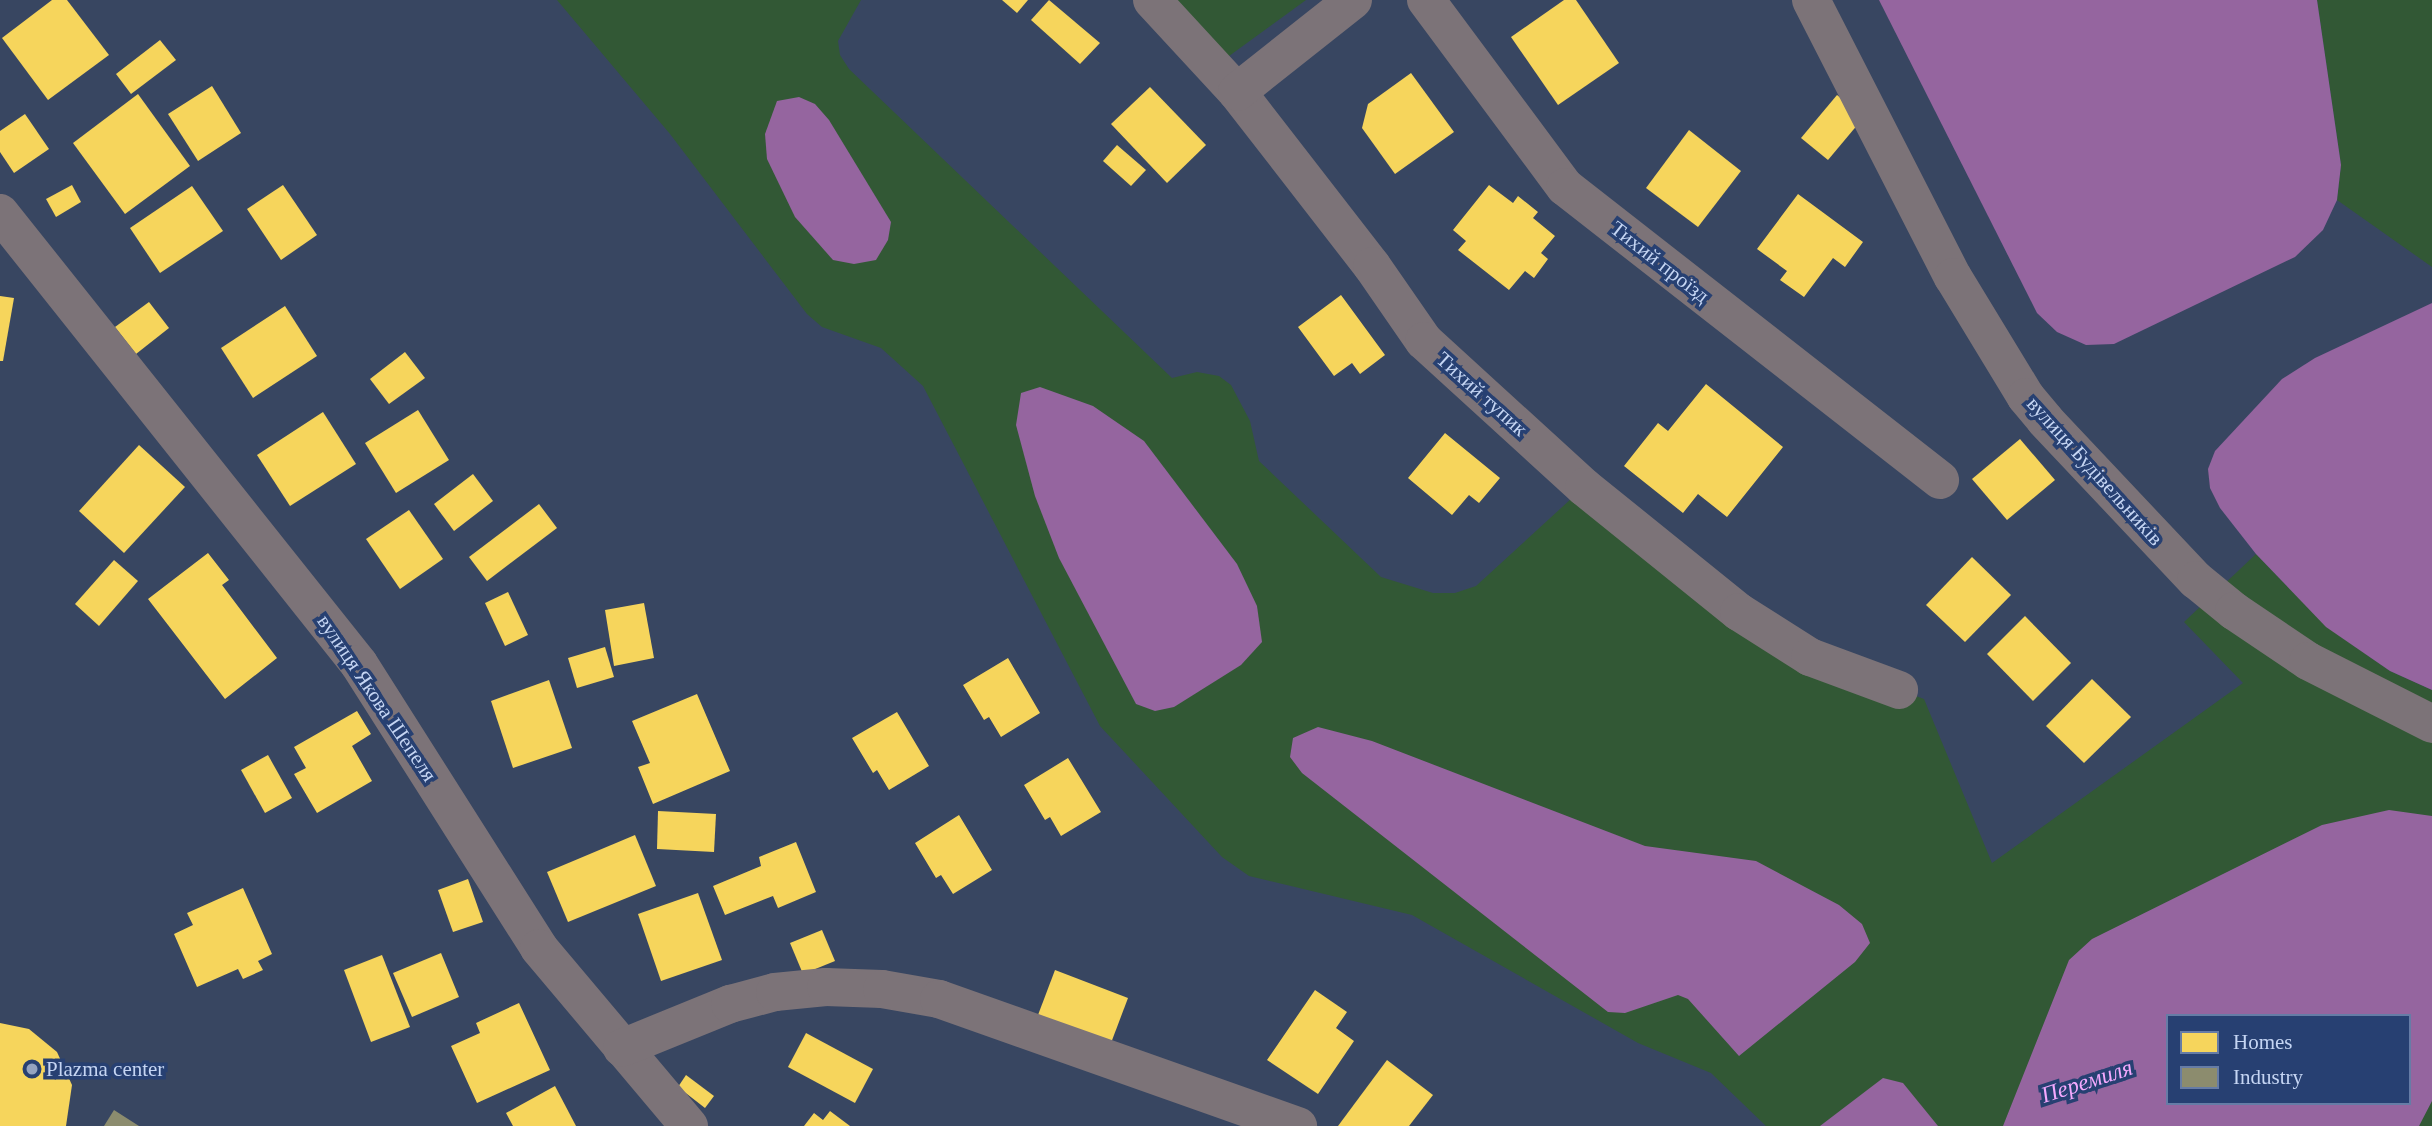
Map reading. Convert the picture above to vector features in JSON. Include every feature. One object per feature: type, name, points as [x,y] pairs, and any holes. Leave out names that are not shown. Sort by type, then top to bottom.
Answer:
[{"type":"street","name":"Тихий тупик","points":[[1152,0],[1237,92],[1372,266],[1424,341],[1584,487],[1749,618],[1810,657],[1899,690]]},
{"type":"street","points":[[1237,92],[1353,0]]},
{"type":"street","name":"Тихий проїзд","points":[[1426,0],[1565,187],[1940,480]]},
{"type":"street","name":"вулиця Будівельників","points":[[1811,0],[1953,277],[2039,412],[2196,580],[2234,611],[2332,675],[2432,724]]},
{"type":"street","name":"вулиця Якова Шепеля","points":[[0,213],[359,664],[539,948],[689,1126]]},
{"type":"street","points":[[622,1048],[730,1004],[775,992],[826,987],[881,989],[939,999],[1298,1126]]},
{"type":"green space","points":[[557,0],[861,0],[838,41],[840,55],[849,69],[1172,378],[1197,372],[1219,376],[1231,385],[1250,421],[1259,461],[1381,577],[1433,593],[1455,593],[1476,586],[1584,487],[1810,657],[1924,699],[1992,863],[2243,683],[2184,622],[2256,554],[2327,627],[2390,671],[2432,690],[2432,1126],[1766,1126],[1711,1073],[1638,1043],[1412,915],[1249,876],[1222,857],[1100,726],[923,386],[881,348],[822,327],[807,314],[670,134]]},
{"type":"green space","points":[[1152,0],[1306,0],[1214,67]]},
{"type":"green space","points":[[2317,0],[2432,0],[2432,267],[2337,200],[2341,165]]},
{"type":"water","points":[[1879,0],[2317,0],[2341,165],[2337,200],[2323,230],[2295,257],[2114,344],[2086,345],[2057,332],[2037,313]]},
{"type":"water","points":[[799,97],[815,104],[829,120],[891,222],[888,240],[876,260],[854,264],[833,260],[795,217],[767,159],[765,134],[777,101]]},
{"type":"water","points":[[2432,303],[2432,690],[2390,671],[2326,627],[2256,554],[2220,508],[2210,488],[2208,469],[2215,451],[2282,379],[2315,358]]},
{"type":"water","points":[[1040,387],[1093,406],[1144,441],[1237,564],[1257,606],[1262,642],[1241,665],[1174,707],[1155,711],[1136,704],[1059,558],[1035,496],[1016,425],[1021,393]]},
{"type":"water","points":[[1318,727],[1372,741],[1645,846],[1756,861],[1839,905],[1862,924],[1870,943],[1855,962],[1739,1056],[1688,999],[1678,995],[1625,1013],[1608,1012],[1302,773],[1290,757],[1293,738]]},
{"type":"water","name":"Перемиля","points":[[2389,810],[2432,816],[2432,1101],[2419,1126],[2003,1126],[2069,960],[2092,939],[2322,825]]},
{"type":"water","points":[[1883,1078],[1903,1083],[1938,1126],[1820,1126]]},
{"type":"building: Homes","points":[[52,0],[67,0],[109,55],[48,100],[2,38]]},
{"type":"building: Homes","points":[[1002,0],[1028,0],[1017,13]]},
{"type":"building: Homes","points":[[1049,0],[1100,43],[1080,64],[1031,20]]},
{"type":"building: Homes","points":[[1564,0],[1576,0],[1619,63],[1558,105],[1511,37]]},
{"type":"building: Homes","points":[[160,40],[176,60],[131,94],[116,74]]},
{"type":"building: Homes","points":[[1411,73],[1454,132],[1395,174],[1362,128],[1368,104]]},
{"type":"building: Homes","points":[[212,86],[241,133],[198,161],[168,114]]},
{"type":"building: Homes","points":[[1150,87],[1206,145],[1167,183],[1111,124]]},
{"type":"building: Homes","points":[[138,94],[190,166],[125,214],[73,143]]},
{"type":"building: Homes","points":[[1837,95],[1864,117],[1828,160],[1801,138]]},
{"type":"building: Homes","points":[[25,114],[49,149],[14,173],[0,152],[0,131]]},
{"type":"building: Homes","points":[[1689,130],[1741,171],[1698,227],[1646,188]]},
{"type":"building: Homes","points":[[1117,145],[1146,170],[1131,186],[1103,161]]},
{"type":"building: Homes","points":[[72,185],[81,202],[56,217],[46,199]]},
{"type":"building: Homes","points":[[283,185],[317,235],[281,260],[247,209]]},
{"type":"building: Homes","points":[[1489,185],[1513,203],[1518,196],[1538,212],[1533,218],[1555,236],[1541,253],[1548,259],[1534,278],[1525,271],[1509,290],[1458,250],[1466,241],[1453,230]]},
{"type":"building: Homes","points":[[192,186],[223,231],[160,273],[130,228]]},
{"type":"building: Homes","points":[[1798,194],[1863,242],[1845,267],[1833,258],[1804,297],[1780,280],[1787,271],[1757,249]]},
{"type":"building: Homes","points":[[1341,295],[1385,355],[1360,374],[1352,363],[1334,376],[1298,327]]},
{"type":"building: Homes","points":[[0,296],[14,298],[3,361],[0,361]]},
{"type":"building: Homes","points":[[149,302],[169,328],[136,354],[115,327]]},
{"type":"building: Homes","points":[[285,306],[317,356],[253,398],[221,348]]},
{"type":"building: Homes","points":[[405,352],[425,378],[389,404],[370,379]]},
{"type":"building: Homes","points":[[1706,384],[1783,447],[1727,517],[1698,494],[1683,513],[1624,466],[1658,423],[1668,431]]},
{"type":"building: Homes","points":[[418,410],[449,460],[396,493],[365,443]]},
{"type":"building: Homes","points":[[323,412],[356,464],[290,506],[257,455]]},
{"type":"building: Homes","points":[[1445,433],[1500,478],[1479,503],[1469,495],[1452,515],[1408,478]]},
{"type":"building: Homes","points":[[2020,439],[2055,480],[2007,520],[1972,479]]},
{"type":"building: Homes","points":[[139,445],[185,487],[124,553],[79,511]]},
{"type":"building: Homes","points":[[473,474],[493,501],[454,531],[434,504]]},
{"type":"building: Homes","points":[[539,504],[557,528],[487,581],[469,557]]},
{"type":"building: Homes","points":[[409,510],[443,559],[400,589],[366,539]]},
{"type":"building: Homes","points":[[208,553],[229,580],[222,585],[277,658],[225,699],[148,599]]},
{"type":"building: Homes","points":[[1972,557],[2011,595],[1965,642],[1926,605]]},
{"type":"building: Homes","points":[[114,560],[138,581],[99,626],[75,604]]},
{"type":"building: Homes","points":[[508,592],[528,635],[505,646],[485,603]]},
{"type":"building: Homes","points":[[644,603],[654,658],[614,666],[605,610]]},
{"type":"building: Homes","points":[[2025,616],[2071,663],[2033,701],[1987,654]]},
{"type":"building: Homes","points":[[605,647],[614,677],[577,688],[568,658]]},
{"type":"building: Homes","points":[[1008,658],[1040,713],[1001,737],[989,717],[984,720],[963,685]]},
{"type":"building: Homes","points":[[2092,679],[2131,717],[2084,763],[2046,726]]},
{"type":"building: Homes","points":[[549,680],[572,748],[513,768],[491,701]]},
{"type":"building: Homes","points":[[697,694],[730,771],[653,804],[638,767],[650,763],[632,721]]},
{"type":"building: Homes","points":[[357,711],[371,734],[352,746],[372,781],[317,813],[294,774],[306,768],[294,747]]},
{"type":"building: Homes","points":[[897,712],[929,766],[889,790],[877,770],[873,773],[852,738]]},
{"type":"building: Homes","points":[[268,755],[292,798],[265,813],[241,770]]},
{"type":"building: Homes","points":[[1068,758],[1101,812],[1061,836],[1050,817],[1045,820],[1024,785]]},
{"type":"building: Homes","points":[[658,811],[716,814],[714,852],[657,849]]},
{"type":"building: Homes","points":[[959,815],[992,870],[953,894],[941,875],[936,878],[915,843]]},
{"type":"building: Homes","points":[[635,835],[656,886],[568,922],[547,872]]},
{"type":"building: Homes","points":[[796,842],[816,892],[778,908],[773,896],[725,915],[713,886],[761,866],[759,857]]},
{"type":"building: Homes","points":[[468,879],[483,922],[453,932],[438,890]]},
{"type":"building: Homes","points":[[243,888],[272,954],[258,961],[263,970],[243,979],[238,969],[197,987],[174,934],[193,925],[187,913]]},
{"type":"building: Homes","points":[[698,893],[722,960],[661,981],[638,914]]},
{"type":"building: Homes","points":[[822,930],[835,961],[803,974],[790,943]]},
{"type":"building: Homes","points":[[441,953],[459,997],[412,1017],[393,973]]},
{"type":"building: Homes","points":[[382,955],[410,1027],[371,1042],[344,970]]},
{"type":"building: Homes","points":[[1055,970],[1128,998],[1111,1043],[1038,1015]]},
{"type":"building: Homes","points":[[1315,990],[1347,1012],[1336,1028],[1354,1041],[1318,1094],[1267,1060]]},
{"type":"building: Homes","points":[[519,1003],[550,1070],[477,1103],[451,1046],[480,1033],[476,1023]]},
{"type":"building: Homes","name":"Plazma center","points":[[0,1023],[29,1029],[57,1052],[72,1085],[66,1126],[0,1126]]},
{"type":"building: Homes","points":[[806,1033],[873,1069],[855,1103],[788,1067]]},
{"type":"building: Homes","points":[[1387,1060],[1433,1095],[1409,1126],[1338,1126]]},
{"type":"building: Homes","points":[[686,1075],[714,1096],[705,1108],[678,1087]]},
{"type":"building: Homes","points":[[555,1086],[576,1126],[513,1126],[506,1113]]},
{"type":"building: Homes","points":[[830,1111],[850,1126],[804,1126],[814,1113],[823,1120]]},
{"type":"building: Industry","points":[[114,1110],[139,1126],[104,1126]]},
{"type":"place","name":"Plazma center","points":[[32,1069]]}]
